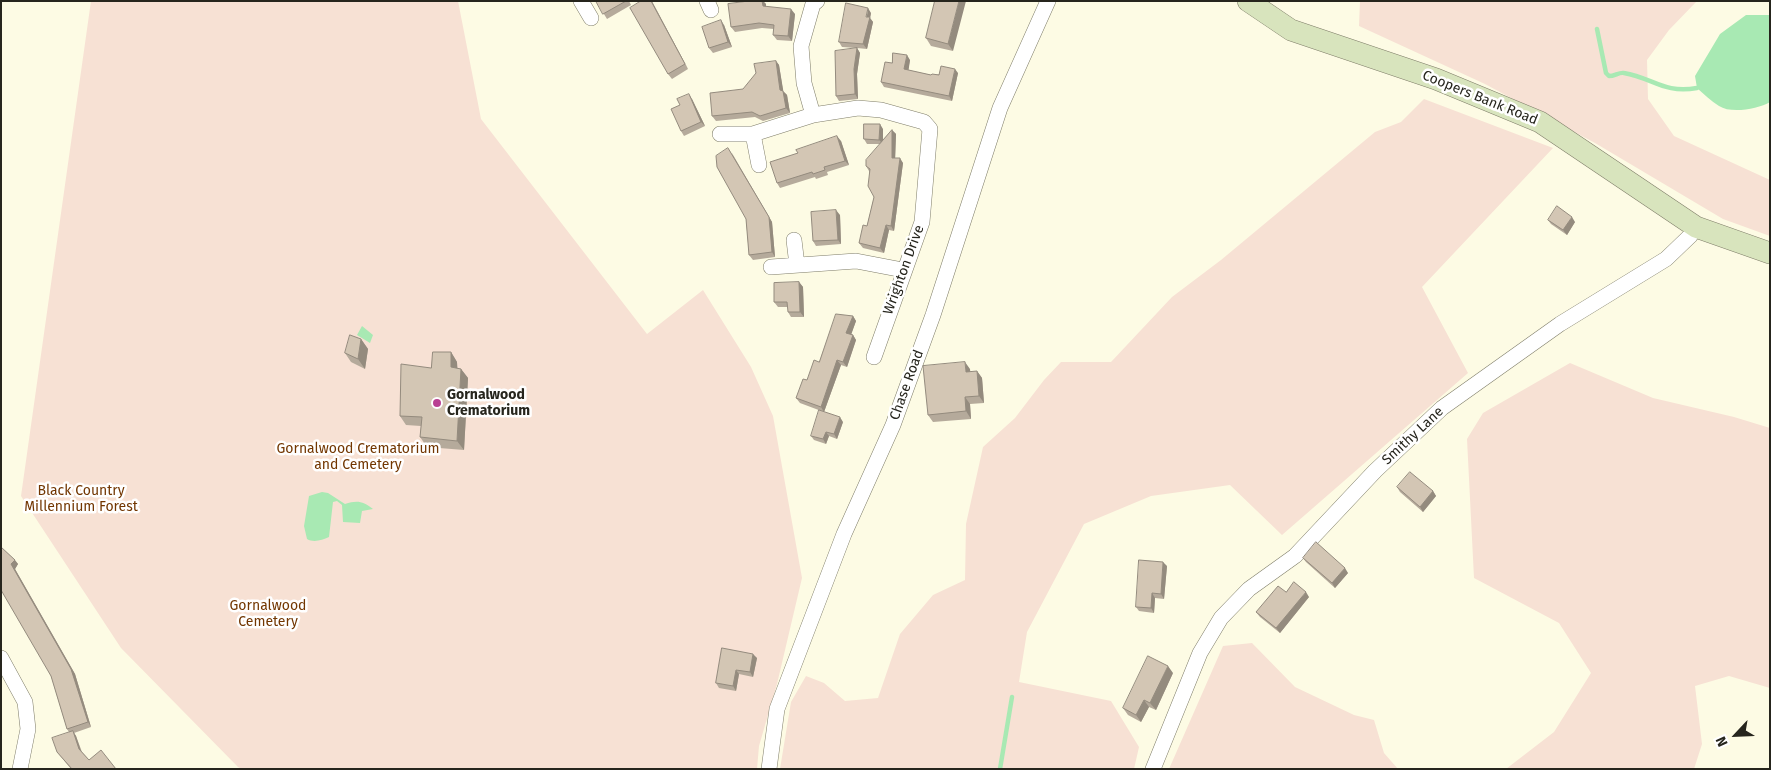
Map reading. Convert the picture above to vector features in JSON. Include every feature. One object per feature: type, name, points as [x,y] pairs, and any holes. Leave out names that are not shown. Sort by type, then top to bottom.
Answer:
[{"type":"street","points":[[581,1],[591,18]]},
{"type":"street","name":"Chase Road","points":[[769,769],[777,709],[844,534],[893,425],[936,306],[1000,108],[1048,1]]},
{"type":"street","name":"Coopers Bank Road","points":[[1248,1],[1290,30],[1436,78],[1540,122],[1696,227]]},
{"type":"street","points":[[720,134],[753,134],[813,115],[804,83],[801,46],[813,2]]},
{"type":"street","name":"Wrighton Drive","points":[[813,115],[858,108],[881,110],[924,122],[930,129],[922,222],[903,270],[874,357]]},
{"type":"street","points":[[753,134],[759,165]]},
{"type":"street","points":[[1696,227],[1770,253]]},
{"type":"street","name":"Smithy Lane","points":[[1153,769],[1200,652],[1221,618],[1249,589],[1295,556],[1375,471],[1442,408],[1560,324],[1666,259],[1690,236],[1696,227]]},
{"type":"street","points":[[794,240],[797,265]]},
{"type":"street","points":[[771,267],[856,261],[903,270]]},
{"type":"street","points":[[1,658],[25,702],[28,729],[20,769]]},
{"type":"green space","name":"Gornalwood Crematorium and Cemetery","points":[[91,1],[458,1],[481,119],[647,334],[703,290],[751,367],[773,416],[802,578],[777,684],[759,746],[757,769],[242,769],[121,648],[21,496]]},
{"type":"green space","points":[[1360,1],[1697,1],[1669,30],[1647,60],[1648,99],[1674,136],[1770,180],[1770,236],[1723,219],[1595,143],[1485,84],[1359,26]]},
{"type":"green space","points":[[1424,99],[1553,148],[1422,287],[1468,373],[1282,535],[1230,485],[1151,496],[1084,524],[1027,632],[1019,682],[1111,701],[1139,747],[1134,769],[780,769],[791,702],[806,676],[824,683],[845,701],[878,698],[900,634],[933,595],[965,580],[966,524],[983,447],[1015,418],[1044,380],[1061,362],[1111,362],[1172,297],[1221,260],[1375,132],[1401,122]]},
{"type":"green space","points":[[1570,363],[1653,398],[1734,417],[1770,428],[1770,688],[1729,676],[1695,686],[1702,744],[1694,769],[1506,769],[1554,732],[1591,673],[1559,623],[1474,578],[1467,439],[1483,413]]},
{"type":"green space","points":[[1252,643],[1295,687],[1354,715],[1374,720],[1384,753],[1398,769],[1169,769],[1223,646]]},
{"type":"shaded area","points":[[1746,15],[1770,15],[1770,102],[1759,107],[1730,110],[1710,100],[1697,88],[1695,76],[1720,34]]},
{"type":"shaded area","points":[[362,326],[373,335],[370,343],[357,335]]},
{"type":"shaded area","points":[[322,492],[328,493],[345,504],[360,502],[373,509],[362,511],[360,523],[343,522],[342,505],[337,501],[333,502],[329,537],[312,541],[307,539],[304,526],[309,496]]},
{"type":"building","points":[[596,1],[626,1],[603,14]]},
{"type":"building","points":[[641,1],[651,1],[685,64],[668,74],[630,8]]},
{"type":"building","points":[[762,1],[763,6],[791,9],[788,36],[773,35],[774,25],[759,23],[731,27],[728,4]]},
{"type":"building","points":[[935,1],[959,1],[948,44],[926,38]]},
{"type":"building","points":[[846,3],[868,8],[866,17],[870,17],[863,44],[839,42]]},
{"type":"building","points":[[721,20],[728,42],[709,48],[702,27]]},
{"type":"building","points":[[857,48],[854,69],[855,94],[836,96],[835,51]]},
{"type":"building","points":[[893,53],[907,55],[904,69],[939,75],[941,66],[955,69],[949,96],[881,82],[885,62],[892,63]]},
{"type":"building","points":[[776,61],[780,90],[783,91],[786,108],[760,116],[752,112],[712,116],[710,93],[743,89],[756,73],[754,64]]},
{"type":"building","points":[[689,94],[701,122],[681,131],[671,109],[680,105],[677,99]]},
{"type":"building","points":[[864,124],[880,124],[879,140],[864,139]]},
{"type":"building","points":[[892,130],[892,158],[900,158],[891,226],[886,225],[880,248],[859,243],[863,225],[867,226],[874,197],[868,186],[870,169],[866,166],[866,160]]},
{"type":"building","points":[[837,136],[845,161],[824,167],[825,170],[813,174],[812,172],[777,183],[770,162],[798,153],[796,150]]},
{"type":"building","points":[[728,148],[769,217],[772,252],[749,255],[746,219],[717,167],[716,156]]},
{"type":"building","points":[[1557,206],[1572,217],[1563,230],[1548,220]]},
{"type":"building","points":[[836,210],[838,240],[813,241],[811,212]]},
{"type":"building","points":[[799,282],[800,312],[788,312],[787,302],[774,302],[774,283]]},
{"type":"building","points":[[836,314],[853,316],[846,333],[853,335],[843,362],[837,360],[821,407],[796,398],[803,379],[807,380],[814,360],[819,362]]},
{"type":"building","points":[[350,335],[361,339],[358,359],[345,353]]},
{"type":"building","name":"Gornalwood Crematorium","points":[[433,352],[451,352],[451,367],[461,369],[457,441],[420,437],[422,417],[400,416],[401,364],[431,368]]},
{"type":"building","points":[[965,362],[966,372],[977,371],[979,396],[965,397],[966,411],[928,415],[923,366]]},
{"type":"building","points":[[819,410],[840,417],[834,434],[826,432],[823,439],[811,436]]},
{"type":"building","points":[[1410,472],[1433,491],[1420,507],[1397,487]]},
{"type":"building","points":[[1316,542],[1345,568],[1332,583],[1303,558]]},
{"type":"building","points":[[1,547],[15,560],[11,564],[71,669],[88,722],[67,729],[51,676],[1,590]]},
{"type":"building","points":[[1139,560],[1163,562],[1161,594],[1152,593],[1151,608],[1136,607]]},
{"type":"building","points":[[1294,582],[1306,592],[1276,628],[1256,612],[1278,586],[1286,592]]},
{"type":"building","points":[[722,648],[753,654],[750,672],[736,670],[733,686],[716,683]]},
{"type":"building","points":[[1148,656],[1168,666],[1150,703],[1144,700],[1136,715],[1123,708]]},
{"type":"building","points":[[73,731],[79,749],[89,760],[101,750],[116,769],[72,769],[57,752],[52,738]]},
{"type":"waterway","points":[[1597,29],[1606,73],[1609,76],[1624,73],[1676,89],[1697,88]]},
{"type":"waterway","points":[[1000,769],[1012,697]]},
{"type":"place","name":"Gornalwood Crematorium","points":[[437,403]]},
{"type":"park label","name":"Black Country Millennium Forest","points":[[81,500]]},
{"type":"park label","name":"Gornalwood Cemetery","points":[[268,614]]}]
